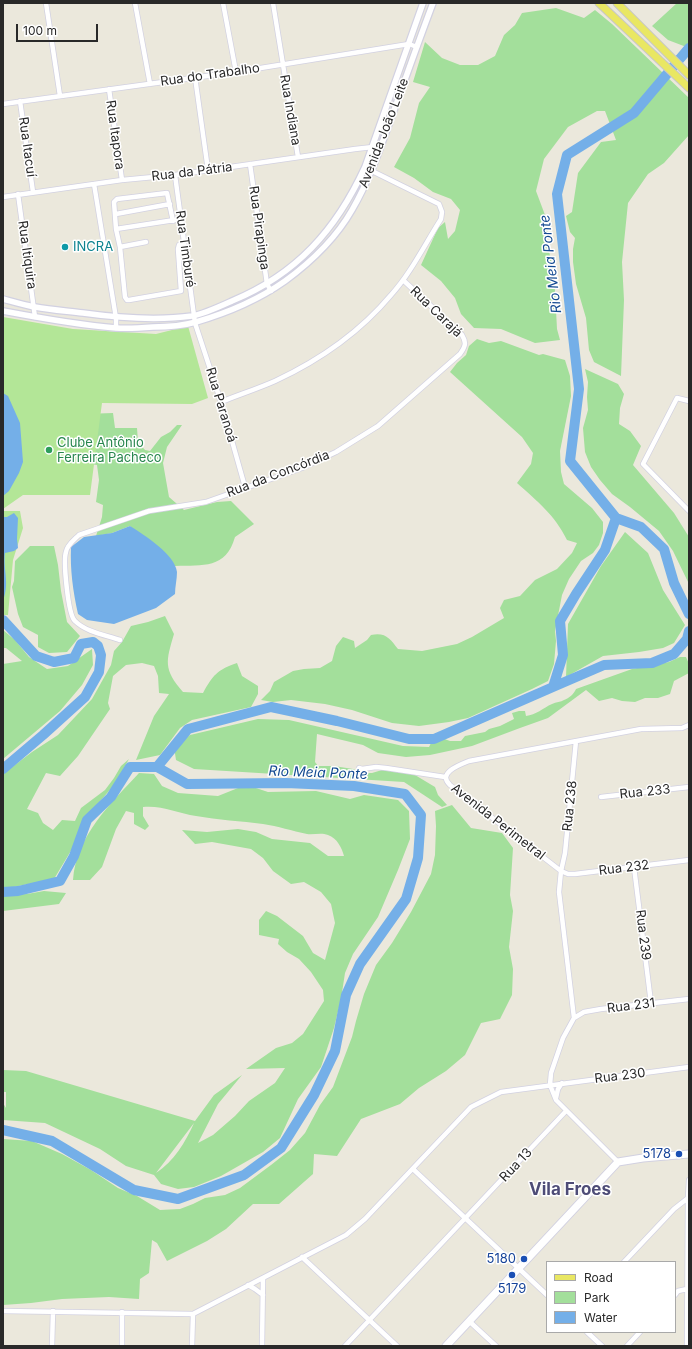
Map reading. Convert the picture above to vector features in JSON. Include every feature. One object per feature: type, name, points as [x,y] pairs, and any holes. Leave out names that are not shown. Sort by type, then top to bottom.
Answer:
[{"type":"main road","points":[[599,3],[689,88]]},
{"type":"main road","points":[[617,3],[687,73]]},
{"type":"main road","points":[[446,1346],[618,1162],[689,1154]]},
{"type":"street","points":[[46,3],[60,96]]},
{"type":"street","points":[[135,3],[150,84]]},
{"type":"street","points":[[223,3],[236,72]]},
{"type":"street","name":"Rua Indiana","points":[[273,3],[298,157]]},
{"type":"street","name":"Avenida João Leite","points":[[3,299],[34,307],[116,318],[167,318],[194,316],[252,293],[267,284],[301,259],[314,246],[333,224],[356,187],[373,147],[424,3]]},
{"type":"street","name":"Avenida João Leite","points":[[3,311],[54,320],[116,328],[168,327],[195,323],[235,308],[271,291],[305,266],[339,229],[352,211],[372,171],[433,3]]},
{"type":"street","name":"Rua do Trabalho","points":[[3,104],[236,72],[409,44],[417,47]]},
{"type":"street","points":[[196,77],[208,170]]},
{"type":"street","name":"Rua Itapora","points":[[109,89],[122,180]]},
{"type":"street","name":"Rua Itacuí","points":[[20,102],[33,192]]},
{"type":"street","points":[[373,147],[380,150]]},
{"type":"street","name":"Rua da Pátria","points":[[3,197],[122,180],[175,175],[373,147]]},
{"type":"street","name":"Rua Pirapinga","points":[[250,164],[267,284],[271,291]]},
{"type":"street","points":[[220,402],[274,382],[322,355],[358,328],[391,296],[403,280],[441,219],[442,212],[439,204],[372,171]]},
{"type":"street","name":"Rua Timburé","points":[[175,175],[195,323]]},
{"type":"street","points":[[94,184],[116,318],[116,328]]},
{"type":"street","points":[[173,221],[168,194],[166,192],[117,199],[114,202],[126,300],[180,292],[182,290],[178,249],[179,245],[184,244]]},
{"type":"street","name":"Rua Itiquira","points":[[18,194],[35,317]]},
{"type":"street","points":[[116,214],[170,204]]},
{"type":"street","points":[[116,228],[181,219]]},
{"type":"street","points":[[120,247],[146,242]]},
{"type":"street","points":[[180,273],[184,267],[187,266]]},
{"type":"street","name":"Rua Carajá","points":[[403,280],[462,335],[465,340],[465,346]]},
{"type":"street","points":[[54,310],[54,320]]},
{"type":"street","name":"Rua Paranoá","points":[[195,323],[245,488]]},
{"type":"street","name":"Rua da Concórdia","points":[[120,640],[82,627],[73,620],[70,611],[65,566],[66,551],[71,542],[79,535],[149,511],[206,502],[302,468],[347,446],[378,426],[460,354],[465,346]]},
{"type":"street","points":[[689,401],[677,398],[643,464],[689,511]]},
{"type":"street","name":"Avenida Perimetral","points":[[560,871],[446,782],[446,774],[455,767],[469,761],[641,729],[682,728],[689,725]]},
{"type":"street","name":"Rua 238","points":[[560,871],[565,853],[576,741]]},
{"type":"street","points":[[359,768],[386,768],[445,777]]},
{"type":"street","name":"Rua 233","points":[[601,797],[689,787]]},
{"type":"street","name":"Rua 232","points":[[560,871],[568,874],[575,874],[689,860]]},
{"type":"street","name":"Rua 239","points":[[634,867],[651,1003]]},
{"type":"street","points":[[560,871],[560,892],[574,1018],[563,1038],[551,1073],[550,1085],[556,1100],[566,1112],[618,1162]]},
{"type":"street","name":"Rua 231","points":[[574,1018],[584,1012],[601,1009],[689,999]]},
{"type":"street","name":"Rua 230","points":[[193,1314],[346,1234],[365,1219],[471,1107],[501,1092],[689,1067]]},
{"type":"street","points":[[556,1100],[558,1089],[562,1083]]},
{"type":"street","name":"Rua 13","points":[[345,1346],[566,1112]]},
{"type":"street","points":[[413,1168],[546,1293]]},
{"type":"street","points":[[687,1346],[689,1180]]},
{"type":"street","points":[[625,1261],[674,1209],[688,1198]]},
{"type":"street","points":[[302,1257],[397,1346]]},
{"type":"street","points":[[262,1346],[263,1278]]},
{"type":"street","points":[[248,1285],[263,1295]]},
{"type":"street","points":[[676,1294],[678,1291],[687,1289]]},
{"type":"street","points":[[3,1311],[193,1314],[192,1346]]},
{"type":"street","points":[[52,1346],[53,1311]]},
{"type":"street","points":[[122,1312],[122,1346]]},
{"type":"street","points":[[469,1321],[496,1346]]},
{"type":"street","points":[[588,1333],[602,1346]]},
{"type":"street","points":[[627,1346],[639,1333]]},
{"type":"green space","points":[[677,3],[689,3],[689,48],[668,40],[652,26]]},
{"type":"green space","points":[[556,8],[584,18],[595,10],[612,24],[689,98],[689,135],[664,163],[648,174],[628,203],[622,262],[624,300],[621,376],[594,362],[589,350],[586,318],[576,284],[573,262],[575,238],[570,232],[566,216],[572,212],[578,173],[601,142],[616,140],[605,111],[597,111],[568,127],[544,159],[536,191],[548,223],[547,243],[554,272],[557,329],[560,340],[535,343],[501,329],[474,328],[461,314],[455,298],[441,281],[421,265],[438,228],[445,222],[448,239],[455,231],[460,210],[451,199],[433,192],[414,178],[394,167],[410,138],[419,103],[430,87],[413,82],[425,42],[442,58],[460,65],[478,65],[495,56],[504,35],[515,25],[522,13]]},
{"type":"green space","name":"Clube Antônio Ferreira Pacheco","points":[[3,317],[73,329],[156,334],[188,326],[208,398],[192,404],[102,403],[90,495],[23,495],[3,509]]},
{"type":"green space","points":[[477,339],[489,343],[501,341],[539,355],[543,354],[565,360],[570,376],[571,396],[560,451],[561,472],[564,484],[592,508],[603,522],[603,533],[599,545],[593,553],[581,561],[569,579],[562,595],[555,631],[556,641],[554,664],[548,681],[468,718],[419,726],[392,723],[352,710],[325,704],[291,700],[273,702],[261,700],[270,691],[274,682],[293,671],[320,668],[332,661],[336,646],[343,637],[354,641],[355,648],[367,640],[371,635],[384,635],[390,639],[398,649],[422,651],[457,644],[472,637],[504,618],[500,608],[504,600],[520,596],[535,580],[557,569],[572,553],[577,543],[567,540],[551,516],[517,483],[531,464],[533,453],[522,437],[450,372],[466,355],[469,346]]},
{"type":"green space","points":[[585,369],[618,384],[624,394],[620,408],[619,424],[630,431],[641,446],[633,465],[674,513],[689,537],[689,584],[673,551],[659,531],[612,494],[591,467],[585,452],[583,428],[588,410],[588,382]]},
{"type":"green space","points":[[113,413],[115,428],[137,428],[138,442],[145,450],[150,451],[161,437],[170,432],[177,425],[182,425],[167,447],[163,463],[169,497],[184,510],[217,502],[231,501],[254,524],[235,537],[226,555],[219,560],[204,565],[175,566],[130,526],[112,533],[96,536],[102,517],[103,505],[96,502],[99,480],[97,465],[78,462],[27,416]]},
{"type":"green space","points":[[3,511],[20,511],[23,528],[13,560],[8,615],[3,615]]},
{"type":"green space","points":[[625,532],[648,553],[663,590],[685,625],[674,643],[663,648],[603,656],[566,677],[568,624],[601,566]]},
{"type":"green space","points":[[30,546],[54,546],[67,622],[80,636],[67,652],[49,653],[38,647],[38,635],[23,627],[18,614],[12,587],[14,581],[15,561]]},
{"type":"green space","points":[[165,616],[174,634],[168,658],[169,671],[183,692],[203,693],[216,674],[237,663],[242,676],[258,686],[258,694],[251,707],[192,720],[180,728],[160,755],[136,760],[154,716],[169,694],[159,693],[158,676],[154,666],[142,663],[126,665],[113,676],[108,703],[110,709],[78,756],[60,776],[46,773],[27,809],[38,813],[43,823],[53,830],[62,820],[75,821],[81,808],[105,790],[121,766],[129,759],[115,784],[87,815],[75,844],[54,879],[3,889],[3,774],[58,735],[92,699],[111,665],[114,651],[122,642],[131,626]]},
{"type":"green space","points":[[3,630],[15,640],[29,657],[47,669],[68,666],[92,649],[93,665],[82,685],[60,711],[3,759],[3,664],[22,661],[6,648],[3,648]]},
{"type":"green space","points":[[680,657],[686,657],[689,664],[689,673],[674,681],[670,694],[658,698],[645,698],[635,702],[622,701],[612,698],[599,701],[586,690],[548,718],[472,746],[430,755],[406,757],[378,753],[363,745],[317,734],[315,762],[318,766],[334,766],[353,769],[363,773],[372,773],[382,770],[410,772],[435,787],[438,795],[447,805],[442,807],[404,782],[194,769],[176,760],[174,747],[190,735],[258,719],[289,720],[403,746],[429,747],[431,743],[439,737],[450,741],[461,741],[465,736],[485,732],[514,719],[512,713],[525,711],[526,716],[533,714],[568,698],[576,689],[632,669],[669,662]]},
{"type":"green space","points":[[139,773],[154,774],[162,786],[178,793],[218,796],[238,788],[253,787],[268,792],[316,791],[350,799],[364,795],[398,800],[409,811],[410,839],[378,917],[353,954],[345,973],[334,1028],[321,1067],[298,1099],[280,1138],[263,1152],[221,1176],[194,1187],[178,1189],[161,1184],[154,1175],[126,1166],[100,1149],[45,1123],[3,1120],[3,1103],[6,1108],[6,1092],[3,1092],[3,1070],[26,1071],[195,1121],[214,1095],[242,1075],[218,1104],[198,1143],[213,1135],[235,1116],[249,1101],[275,1083],[285,1068],[246,1069],[276,1048],[292,1043],[303,1034],[324,1001],[323,990],[311,972],[299,959],[287,952],[278,944],[279,939],[259,935],[259,920],[266,911],[277,916],[303,936],[313,953],[325,960],[335,923],[331,904],[321,892],[304,882],[291,884],[273,871],[263,858],[251,849],[212,842],[195,844],[182,830],[207,832],[238,829],[256,832],[272,839],[310,843],[328,856],[344,856],[336,841],[331,836],[325,834],[307,834],[269,825],[189,815],[156,807],[143,807],[143,816],[149,826],[145,830],[134,824],[134,813],[126,811],[116,829],[102,867],[90,880],[73,880],[81,849],[88,835],[107,808]],"holes":[[[194,1123],[174,1157],[156,1173]]]},
{"type":"green space","points":[[452,805],[471,828],[502,833],[513,848],[510,895],[513,911],[509,947],[513,969],[512,995],[500,1019],[481,1023],[465,1055],[446,1071],[419,1088],[400,1104],[361,1119],[337,1156],[314,1154],[313,1174],[279,1204],[253,1204],[226,1229],[207,1241],[167,1261],[157,1243],[152,1240],[149,1273],[140,1279],[139,1299],[109,1297],[62,1299],[3,1305],[3,1139],[32,1141],[62,1154],[91,1170],[118,1188],[137,1196],[160,1210],[180,1209],[205,1198],[225,1195],[240,1188],[271,1165],[290,1150],[305,1133],[320,1105],[333,1087],[352,1037],[364,994],[376,965],[392,943],[411,912],[431,874],[435,855],[435,811]]},
{"type":"green space","points":[[44,891],[66,893],[59,904],[3,911],[3,895],[27,894]]},
{"type":"water","points":[[3,393],[8,396],[20,423],[23,462],[9,491],[3,496]]},
{"type":"water","points":[[14,513],[18,518],[18,548],[14,551],[5,553],[6,588],[3,601],[3,517],[7,517]]},
{"type":"water","points":[[130,526],[143,534],[171,558],[177,572],[175,594],[156,608],[114,624],[87,620],[78,614],[72,580],[71,547],[84,537],[112,533]]},
{"type":"waterway","name":"Rio Meia Ponte","points":[[157,767],[188,729],[271,707],[337,721],[409,739],[434,739],[553,687],[563,655],[560,621],[605,550],[616,518],[570,461],[579,389],[557,194],[567,155],[634,113],[689,48]]},
{"type":"waterway","name":"Rio Meia Ponte","points":[[616,518],[641,527],[664,549],[674,583],[689,614]]},
{"type":"waterway","points":[[3,620],[36,656],[54,662],[74,658],[81,644],[93,642],[98,646],[101,655],[99,672],[85,697],[3,769]]},
{"type":"waterway","name":"Rio Meia Ponte","points":[[553,687],[604,665],[652,663],[674,654],[687,639],[689,631]]},
{"type":"waterway","name":"Rio Meia Ponte","points":[[3,892],[18,891],[60,881],[74,856],[87,820],[111,797],[130,767],[157,767],[187,784],[286,783],[354,786],[405,794],[421,815],[418,858],[406,899],[360,964],[346,995],[335,1051],[314,1095],[281,1148],[244,1175],[178,1199],[134,1190],[52,1141],[3,1130]]},
{"type":"place","name":"INCRA","points":[[65,247]]},
{"type":"place","name":"Clube Antônio Ferreira Pacheco","points":[[49,450]]},
{"type":"place","name":"5178","points":[[679,1154]]},
{"type":"place","name":"5180","points":[[524,1259]]},
{"type":"place","name":"5179","points":[[512,1275]]},
{"type":"district","name":"Vila Froes","points":[[570,1190]]}]
